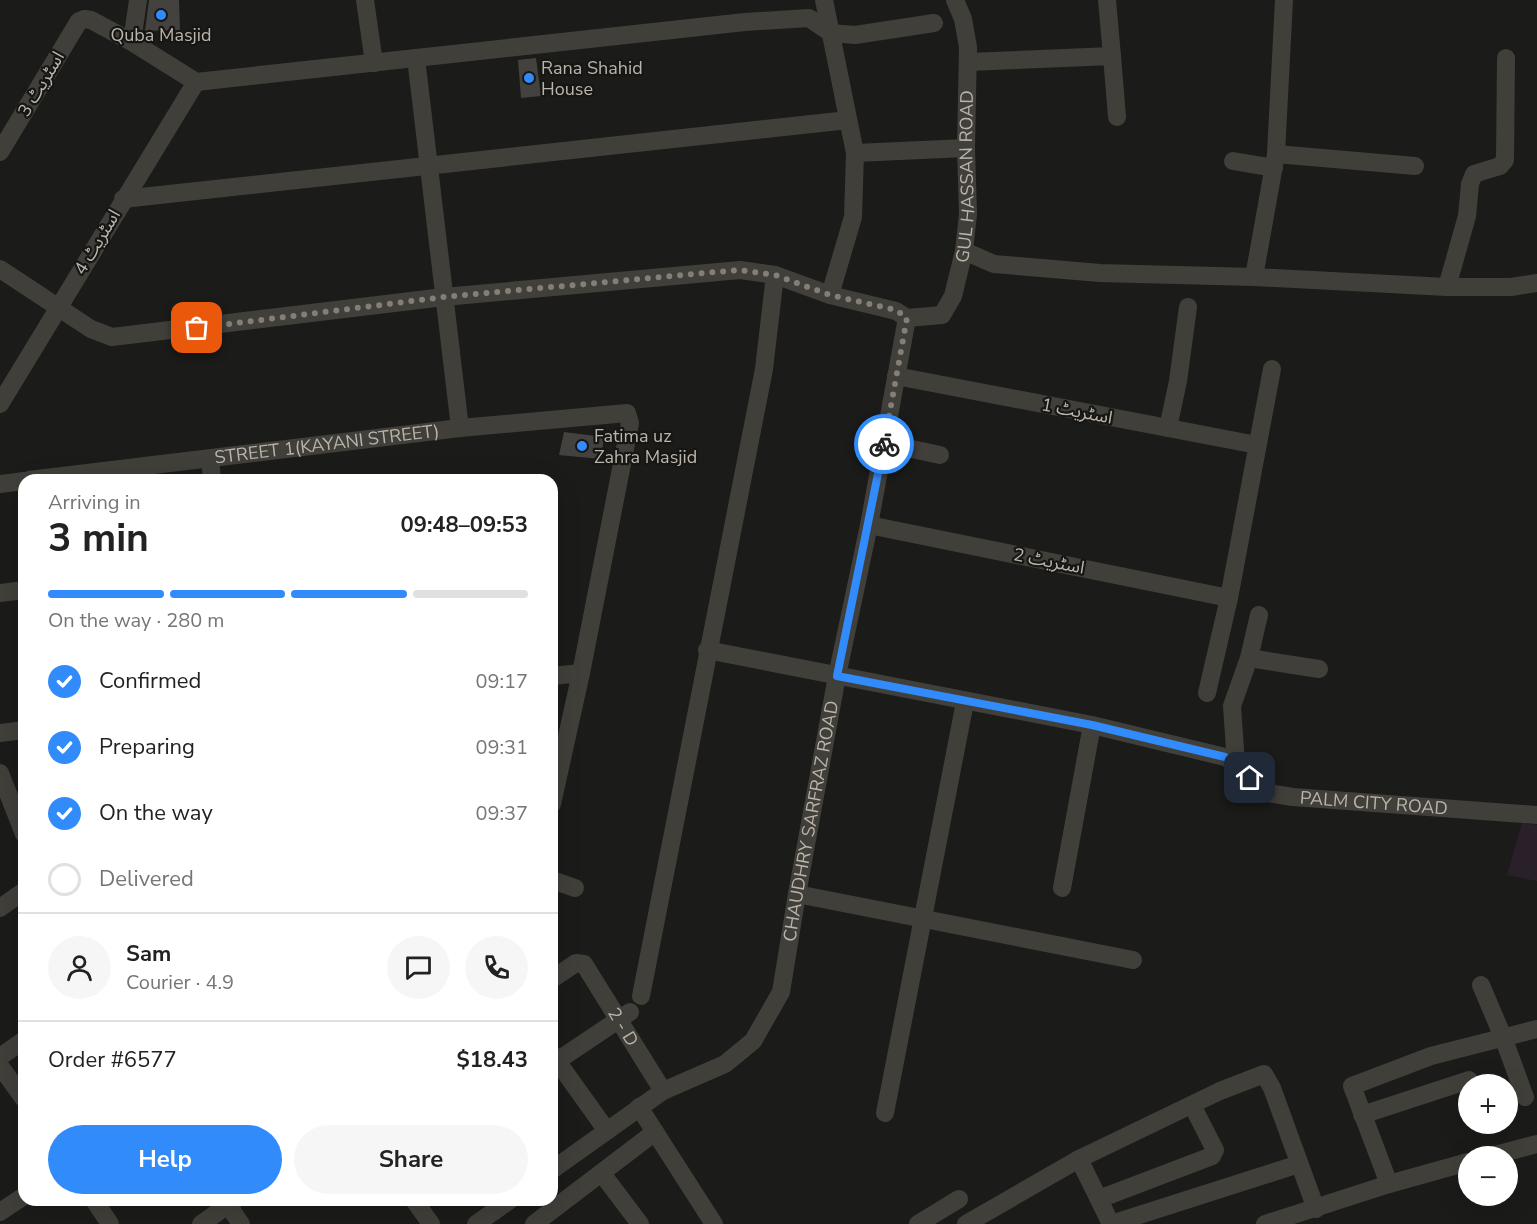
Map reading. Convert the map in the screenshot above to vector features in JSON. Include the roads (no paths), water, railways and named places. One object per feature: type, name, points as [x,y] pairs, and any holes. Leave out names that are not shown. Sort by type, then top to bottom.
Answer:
[{"type":"street","points":[[138,0],[132,42],[196,82],[745,22],[809,18],[831,33],[855,35],[934,23]]},
{"type":"street","points":[[365,0],[374,63]]},
{"type":"street","points":[[824,0],[855,153],[853,217],[836,296]]},
{"type":"street","name":"GUL HASSAN ROAD","points":[[907,318],[942,315],[953,296],[964,251],[968,214],[966,148],[968,47],[963,20],[955,0]]},
{"type":"street","points":[[1107,0],[1118,117]]},
{"type":"street","points":[[1254,278],[1275,161],[1284,0]]},
{"type":"street","name":"اسٹریٹ 3","points":[[0,152],[79,21],[91,20],[132,42]]},
{"type":"street","points":[[968,62],[1112,56]]},
{"type":"street","points":[[416,58],[460,428]]},
{"type":"street","points":[[1447,287],[1467,216],[1470,184],[1474,174],[1500,166],[1505,160],[1506,58]]},
{"type":"street","name":"اسٹریٹ 4","points":[[0,404],[196,82]]},
{"type":"street","points":[[123,199],[848,120]]},
{"type":"street","points":[[855,153],[966,148]]},
{"type":"street","points":[[1233,161],[1415,166]]},
{"type":"street","points":[[964,251],[994,264],[1100,273],[1447,287],[1511,287],[1537,283]]},
{"type":"street","points":[[0,269],[91,330],[112,337],[444,297],[740,270],[775,275],[836,296],[896,310],[907,318]]},
{"type":"street","points":[[641,996],[687,768],[707,650],[764,369],[775,275]]},
{"type":"street","points":[[1168,428],[1178,381],[1188,307]]},
{"type":"street","name":"CHAUDHRY SARFRAZ ROAD","points":[[558,1166],[663,1090],[725,1064],[753,1041],[781,992],[837,676],[869,525],[907,318]]},
{"type":"street","points":[[1207,693],[1229,598],[1272,369]]},
{"type":"street","name":"اسٹریٹ 1","points":[[897,376],[1257,445]]},
{"type":"street","name":"STREET 1(KAYANI STREET)","points":[[78,474],[460,428],[627,413],[630,423],[581,673]]},
{"type":"street","points":[[884,443],[940,455]]},
{"type":"street","points":[[210,458],[211,474]]},
{"type":"street","points":[[0,483],[18,482]]},
{"type":"street","name":"اسٹریٹ 2","points":[[869,525],[1229,598]]},
{"type":"street","points":[[0,593],[18,591]]},
{"type":"street","points":[[1236,764],[1232,706],[1249,658],[1259,615]]},
{"type":"street","name":"PALM CITY ROAD","points":[[707,650],[1092,725],[1225,757],[1236,764],[1267,793],[1293,797],[1537,815]]},
{"type":"street","points":[[1249,658],[1319,669]]},
{"type":"street","points":[[558,675],[581,673],[558,764]]},
{"type":"street","points":[[885,1113],[965,702]]},
{"type":"street","points":[[1062,888],[1092,725]]},
{"type":"street","points":[[0,733],[18,731]]},
{"type":"street","points":[[0,773],[18,819]]},
{"type":"street","points":[[558,882],[575,888]]},
{"type":"street","points":[[797,894],[1133,960]]},
{"type":"street","points":[[0,908],[18,895]]},
{"type":"street","name":"2 - D","points":[[558,975],[576,963],[584,964],[625,1016],[663,1090]]},
{"type":"street","points":[[1480,985],[1503,1037],[1525,1097]]},
{"type":"street","points":[[558,1056],[625,1016]]},
{"type":"street","points":[[1389,1184],[1352,1089],[1354,1085],[1431,1056],[1537,1029]]},
{"type":"street","points":[[0,1057],[18,1044]]},
{"type":"street","points":[[558,1062],[607,1131]]},
{"type":"street","points":[[0,1066],[18,1091]]},
{"type":"street","points":[[966,1224],[1079,1159],[1220,1091],[1264,1074],[1272,1088],[1316,1209]]},
{"type":"street","points":[[1362,1115],[1458,1084]]},
{"type":"street","points":[[1099,1200],[1212,1156],[1215,1150],[1192,1105]]},
{"type":"street","points":[[639,1107],[714,1224]]},
{"type":"street","points":[[539,1223],[655,1132]]},
{"type":"street","points":[[1518,1149],[1537,1144]]},
{"type":"street","points":[[1079,1159],[1111,1224],[1299,1164]]},
{"type":"street","points":[[1265,1224],[1389,1184],[1458,1165]]},
{"type":"street","points":[[603,1175],[640,1224]]},
{"type":"street","points":[[918,1224],[959,1199]]},
{"type":"street","points":[[0,1212],[18,1200]]},
{"type":"street","points":[[98,1206],[110,1224]]},
{"type":"street","points":[[418,1206],[431,1224]]},
{"type":"street","points":[[476,1224],[502,1206]]},
{"type":"street","points":[[217,1209],[241,1224]]},
{"type":"place","name":"Quba Masjid","points":[[161,15]]},
{"type":"place","name":"Rana Shahid House","points":[[529,78]]},
{"type":"place","name":"Fatima uz Zahra Masjid","points":[[582,446]]}]
